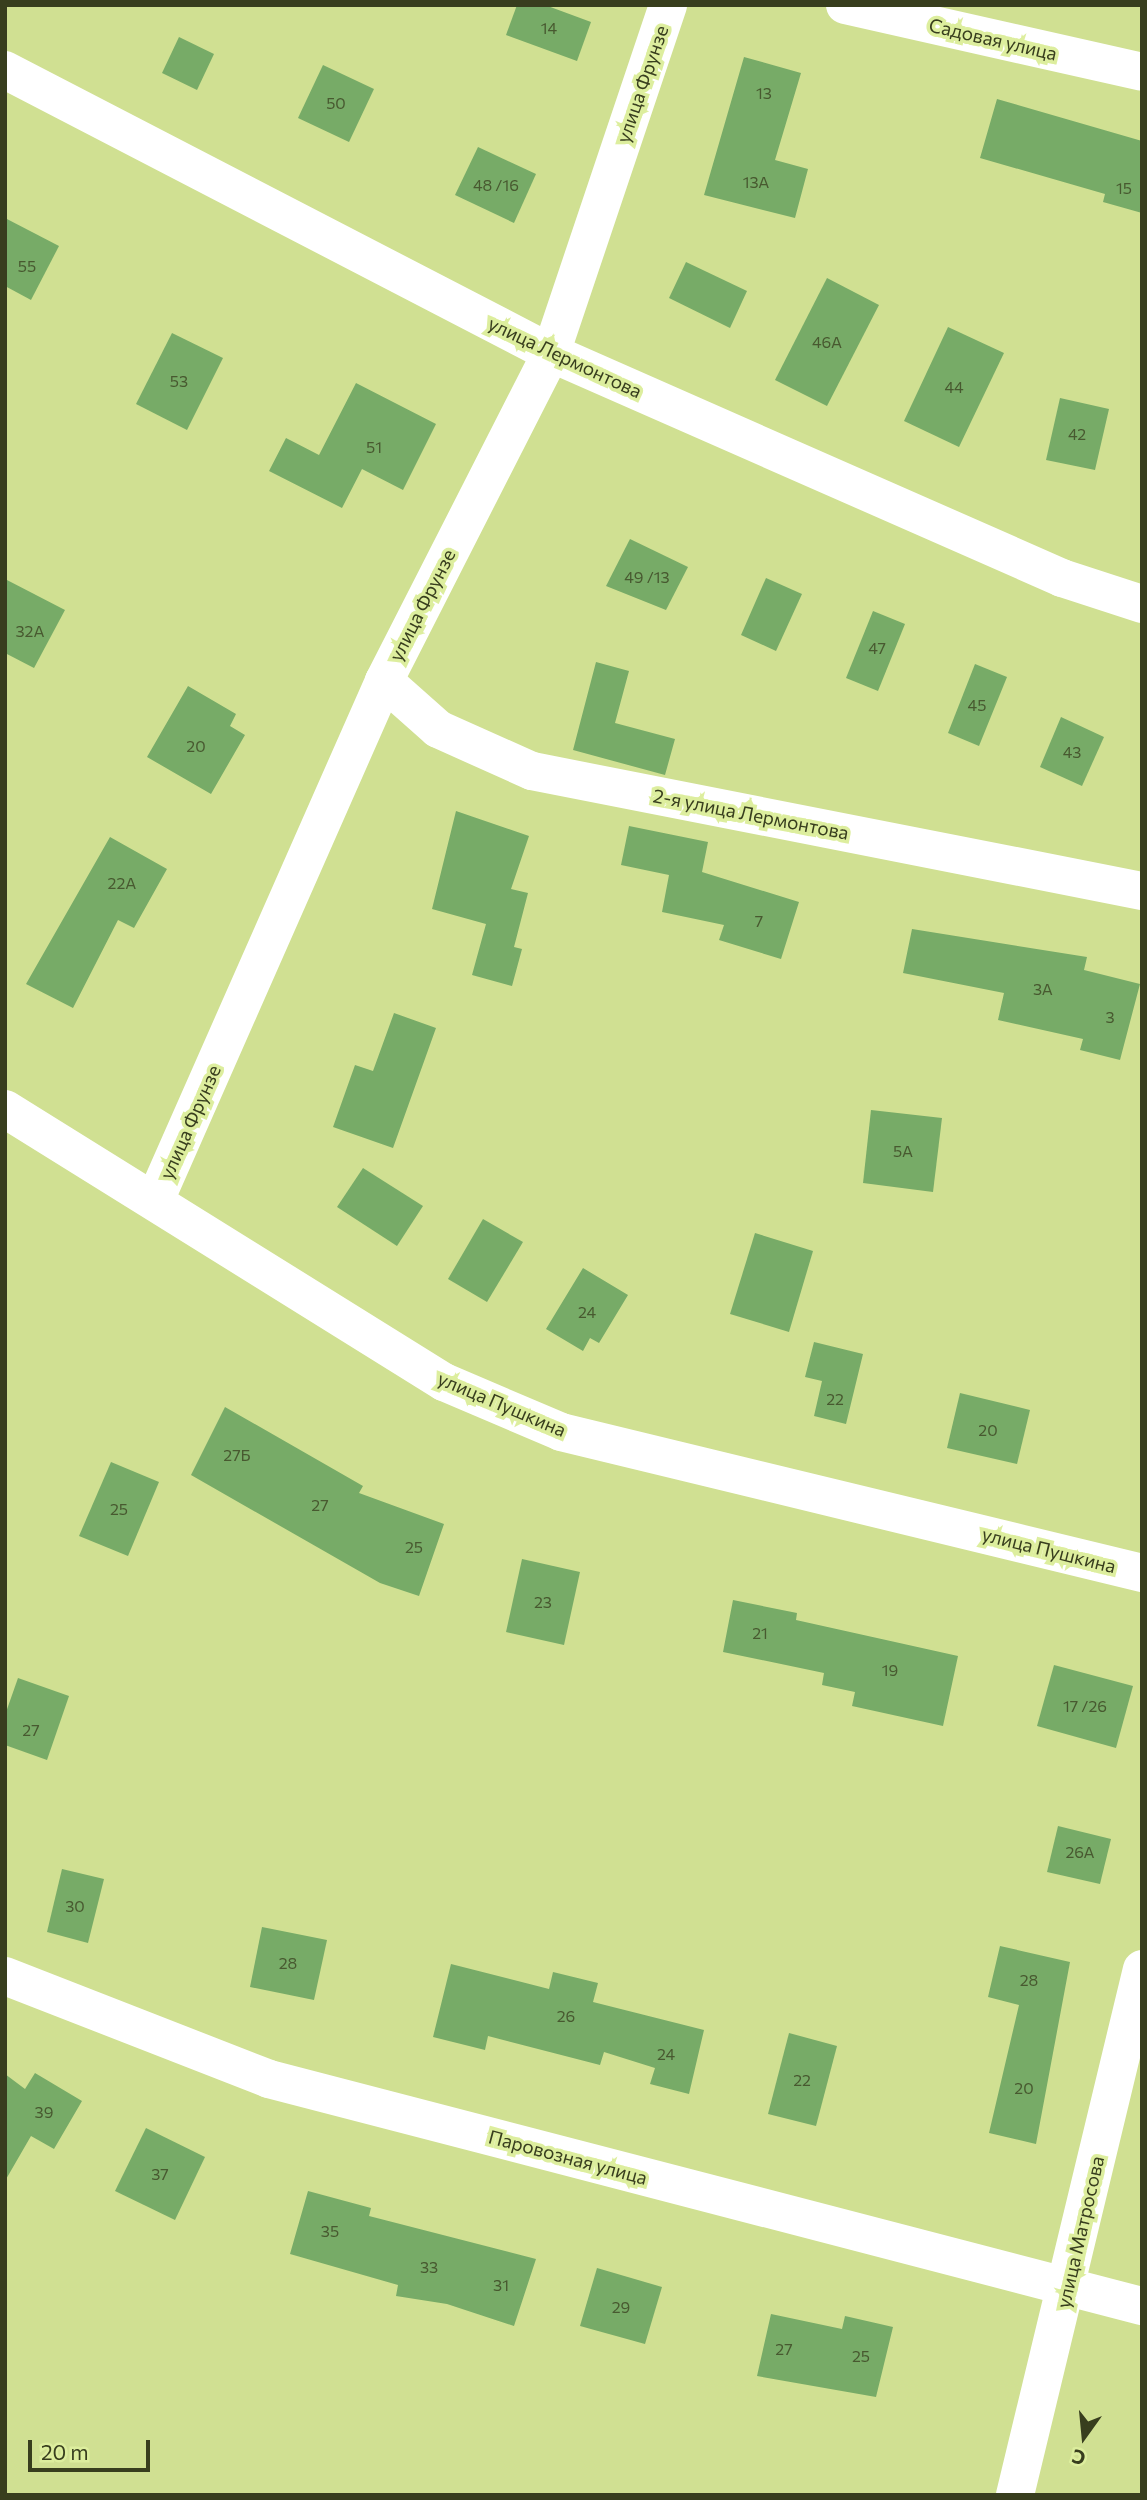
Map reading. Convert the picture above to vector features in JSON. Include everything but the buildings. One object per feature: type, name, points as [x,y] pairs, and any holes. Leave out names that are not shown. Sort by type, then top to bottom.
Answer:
[{"type":"street","name":"улица Фрунзе","points":[[156,1198],[384,681],[551,354],[668,5]]},
{"type":"street","name":"Садовая улица","points":[[845,5],[1142,72]]},
{"type":"street","name":"улица Лермонтова","points":[[5,70],[551,354],[1062,578],[1142,604]]},
{"type":"street","name":"2-я улица Лермонтова","points":[[384,681],[438,729],[532,771],[1142,891]]},
{"type":"street","name":"улица Пушкина","points":[[5,1109],[156,1198],[444,1382],[561,1432],[1142,1573]]},
{"type":"street","name":"улица Матросова","points":[[1015,2495],[1142,1969]]},
{"type":"street","name":"Паровозная улица","points":[[5,1976],[269,2079],[1142,2306]]}]
